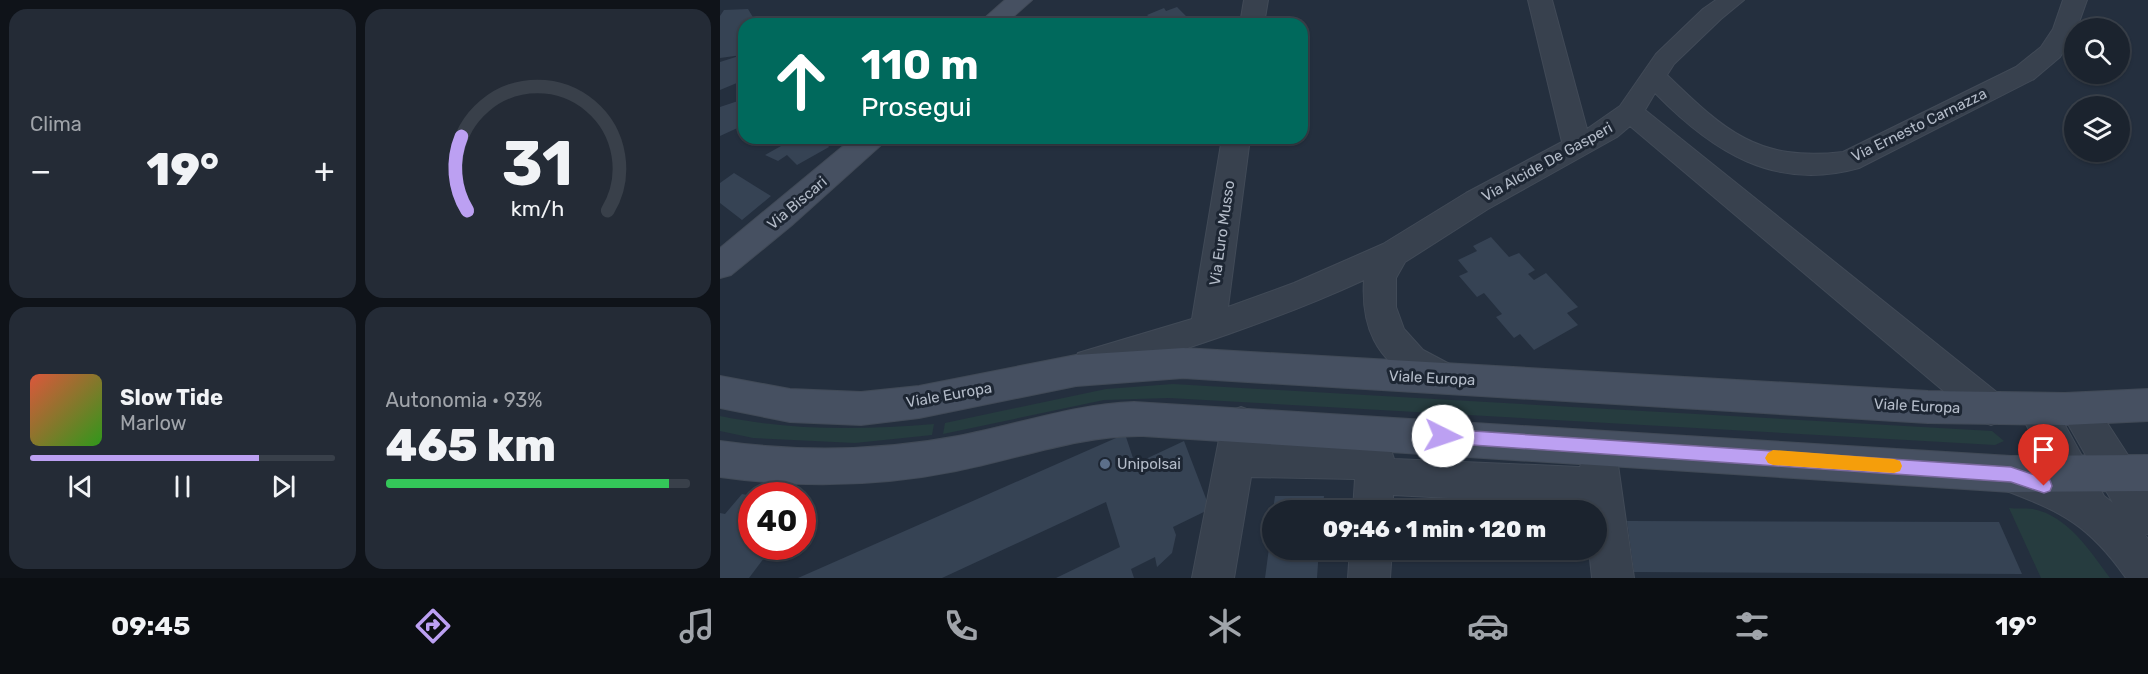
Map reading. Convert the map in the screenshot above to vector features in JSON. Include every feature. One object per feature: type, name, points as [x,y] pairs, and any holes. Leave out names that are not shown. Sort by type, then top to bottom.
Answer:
[{"type":"street","points":[[998,18],[1020,0]]},
{"type":"street","points":[[1253,18],[1256,0]]},
{"type":"street","points":[[1540,0],[1577,145]]},
{"type":"street","name":"Via Alcide De Gasperi","points":[[1061,373],[1208,328],[1306,292],[1394,253],[1477,201],[1607,130],[1640,95],[1665,59],[1712,14],[1732,0]]},
{"type":"street","name":"Via Ernesto Carnazza","points":[[1640,95],[1697,116],[1731,144],[1772,162],[1800,166],[1825,166],[1849,161],[2025,73],[2051,51],[2065,29],[2076,0]]},
{"type":"street","points":[[1640,95],[1990,409]]},
{"type":"street","name":"Via Biscari","points":[[720,266],[781,217],[864,144]]},
{"type":"street","name":"Via Euro Musso","points":[[1208,328],[1235,144]]},
{"type":"street","points":[[1394,253],[1380,278],[1379,307],[1389,336],[1411,361],[1444,379]]},
{"type":"street","name":"Viale Europa","points":[[720,392],[775,405],[833,409],[942,398],[1061,373],[1139,364],[1183,363],[1990,409],[2078,410],[2148,405]]},
{"type":"street","points":[[2037,410],[2093,512]]},
{"type":"street","points":[[2078,410],[2141,498]]},
{"type":"street","points":[[720,459],[755,465],[808,468],[851,467],[956,454],[1109,420],[1179,420],[1237,441],[1375,470],[1601,487]]},
{"type":"street","points":[[1213,578],[1237,441]]},
{"type":"street","points":[[1375,470],[1596,446],[2011,474],[2073,475],[2141,498]]},
{"type":"street","points":[[1596,446],[1613,578]]},
{"type":"street","points":[[2011,474],[2060,491],[2093,512],[2116,532],[2148,574]]},
{"type":"street","points":[[1369,578],[1370,560]]},
{"type":"green space","points":[[1173,384],[1992,431],[2004,441],[1995,445],[1169,398],[1104,400],[943,434],[945,423],[1106,389]]},
{"type":"green space","points":[[720,416],[800,427],[934,424],[932,435],[855,443],[753,438],[720,431]]},
{"type":"green space","points":[[2009,508],[2033,509],[2057,519],[2077,536],[2110,578],[2041,578]]},
{"type":"building","points":[[1177,7],[1186,16],[1151,18],[1147,15],[1164,8],[1166,11]]},
{"type":"building","points":[[748,9],[753,18],[738,18],[738,56],[720,58],[720,16],[724,10]]},
{"type":"building","points":[[738,56],[738,82],[720,90],[720,62]]},
{"type":"building","points":[[738,101],[738,128],[720,136],[720,107]]},
{"type":"building","points":[[780,144],[827,144],[829,147],[797,165],[787,155],[778,161],[765,155],[781,146]]},
{"type":"building","points":[[734,173],[771,196],[742,220],[720,203],[720,183]]},
{"type":"building","points":[[1491,237],[1509,257],[1519,253],[1535,270],[1528,274],[1534,280],[1546,273],[1578,307],[1567,313],[1578,325],[1534,350],[1520,334],[1514,338],[1496,317],[1502,314],[1484,293],[1477,297],[1459,276],[1468,272],[1458,260],[1477,251],[1473,246]]},
{"type":"building","points":[[1125,434],[1135,464],[1184,441],[1210,509],[1173,527],[1176,535],[1172,553],[1157,567],[1155,557],[1131,569],[1134,578],[1056,578],[1120,547],[1106,502],[942,578],[798,578]]},
{"type":"building","points":[[1275,496],[1324,496],[1324,500],[1274,500]]},
{"type":"building","points":[[738,499],[738,560],[762,560],[749,578],[720,578],[720,513],[725,514]]},
{"type":"building","points":[[1627,521],[1999,522],[2022,574],[1634,572]]},
{"type":"building","points":[[1267,560],[1318,560],[1317,578],[1265,578]]},
{"type":"slow traffic","points":[[1773,458],[1894,466]]},
{"type":"place","name":"Unipolsai","points":[[1105,464]]},
{"type":"route","points":[[1443,436],[2011,474],[2044,486]]}]
